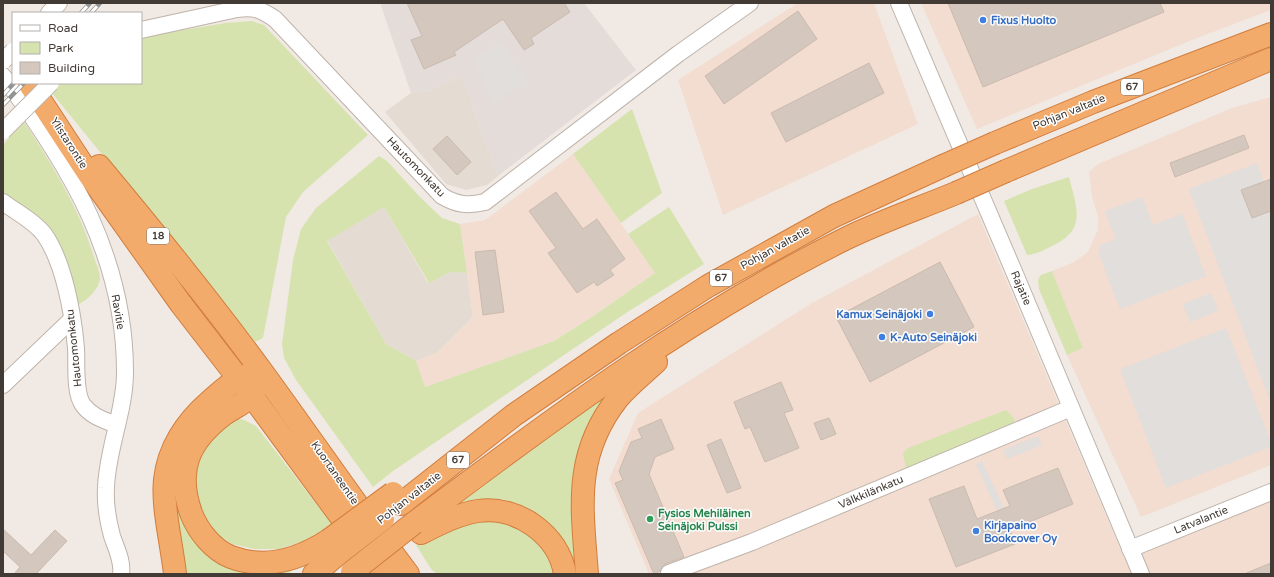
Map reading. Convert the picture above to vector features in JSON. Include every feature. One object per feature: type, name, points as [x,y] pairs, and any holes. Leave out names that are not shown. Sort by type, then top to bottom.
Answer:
[{"type":"highway","name":"Pohjan valtatie","points":[[314,574],[334,547],[397,499],[514,415],[619,343],[708,286],[834,216],[943,166],[1107,96],[1271,34]]},
{"type":"highway","points":[[3,48],[12,60]]},
{"type":"highway","name":"Pohjan valtatie","points":[[356,573],[417,528],[554,418],[707,316],[848,238],[1271,59]]},
{"type":"highway","points":[[1006,171],[1222,90],[1271,75]]},
{"type":"highway","name":"18","points":[[30,84],[46,107]]},
{"type":"highway","name":"Ylistarontie","points":[[46,107],[92,158],[168,249],[262,372]]},
{"type":"highway","name":"Ylistarontie","points":[[46,107],[95,182],[181,304],[252,396]]},
{"type":"highway","points":[[587,574],[582,496],[586,465],[596,435],[619,398],[707,316]]},
{"type":"highway","points":[[175,574],[165,480],[171,454],[182,431],[197,412],[238,378],[262,372]]},
{"type":"highway","points":[[262,372],[252,396],[224,415],[193,445],[186,462],[184,481],[187,500],[194,519],[202,534],[214,545],[228,556],[245,562],[265,563],[287,560],[334,547]]},
{"type":"highway","name":"Kuortaneentie","points":[[262,372],[408,574]]},
{"type":"highway","name":"Kuortaneentie","points":[[252,396],[384,574]]},
{"type":"highway","points":[[417,528],[480,511],[503,512],[524,519],[542,531],[556,548],[565,574]]},
{"type":"street","points":[[50,12],[59,3]]},
{"type":"street","name":"Hautomonkatu","points":[[142,30],[237,9],[249,8],[261,10],[275,19],[442,196],[454,203],[471,205],[485,202],[504,189],[678,54],[750,3]]},
{"type":"street","name":"Rajatie","points":[[899,3],[1141,574]]},
{"type":"street","points":[[3,61],[12,52]]},
{"type":"street","name":"Ravitie","points":[[3,76],[34,117],[65,167],[91,216],[102,243],[112,279],[123,341],[125,376],[122,406],[106,470],[106,492],[108,516],[120,559],[121,574]]},
{"type":"street","points":[[3,131],[50,84]]},
{"type":"street","name":"Hautomonkatu","points":[[3,202],[28,219],[44,234],[54,253],[62,276],[72,319],[78,390],[82,405],[97,418],[117,425]]},
{"type":"street","points":[[3,385],[72,319]]},
{"type":"street","name":"Välkkilänkatu","points":[[669,573],[752,542],[1071,408]]},
{"type":"street","name":"Latvalantie","points":[[1130,549],[1271,492]]},
{"type":"shaded area","points":[[380,3],[584,3],[636,70],[498,176],[478,123],[469,93],[461,76],[431,90],[411,93]]},
{"type":"shaded area","points":[[798,3],[874,3],[918,124],[723,215],[678,80]]},
{"type":"shaded area","points":[[921,3],[1271,3],[1271,10],[1192,40],[977,129]]},
{"type":"shaded area","points":[[500,42],[527,81],[494,103],[474,59]]},
{"type":"shaded area","points":[[461,76],[469,93],[478,123],[498,176],[487,185],[466,190],[446,184],[385,112],[411,93],[431,90]]},
{"type":"shaded area","points":[[1271,97],[1271,465],[1141,517],[1067,355],[1083,348],[1052,271],[1074,262],[1088,252],[1098,230],[1098,216],[1092,197],[1089,172],[1098,164],[1232,108]]},
{"type":"shaded area","points":[[573,154],[655,273],[592,317],[554,341],[425,387],[416,361],[438,352],[473,317],[460,224],[485,220]]},
{"type":"shaded area","points":[[1257,163],[1271,201],[1271,403],[1189,189]]},
{"type":"shaded area","points":[[1142,197],[1153,225],[1182,214],[1206,276],[1120,309],[1099,254],[1100,245],[1116,239],[1105,211]]},
{"type":"shaded area","points":[[384,207],[428,283],[450,272],[467,273],[473,317],[438,352],[416,361],[386,344],[327,240]]},
{"type":"shaded area","points":[[978,214],[1124,558],[1271,501],[1271,574],[649,574],[609,479],[638,413],[812,303]]},
{"type":"shaded area","points":[[1211,293],[1218,311],[1190,322],[1183,304]]},
{"type":"shaded area","points":[[1226,328],[1271,442],[1271,447],[1166,488],[1120,369]]},
{"type":"shaded area","points":[[1038,436],[1042,445],[1007,459],[1003,450]]},
{"type":"shaded area","points":[[982,461],[1004,508],[997,511],[976,464]]},
{"type":"green space","points":[[252,21],[264,25],[368,135],[303,192],[286,217],[263,338],[255,342],[51,92],[59,84],[142,84],[142,37],[225,23]]},
{"type":"green space","points":[[632,109],[662,193],[621,223],[573,154]]},
{"type":"green space","points":[[23,120],[54,169],[72,203],[81,221],[99,270],[100,278],[98,286],[89,297],[78,305],[56,239],[48,229],[8,198],[3,191],[3,145]]},
{"type":"green space","points":[[379,156],[387,161],[420,197],[442,218],[460,224],[467,273],[450,272],[429,283],[384,207],[327,241],[386,344],[416,361],[425,387],[554,341],[592,317],[655,273],[628,234],[669,207],[704,264],[626,313],[393,471],[373,487],[296,380],[284,358],[282,344],[293,260],[301,229],[316,208]]},
{"type":"green space","points":[[1069,177],[1077,215],[1076,223],[1072,231],[1066,238],[1056,244],[1027,255],[1004,201],[1032,189]]},
{"type":"green space","points":[[1052,271],[1083,348],[1067,355],[1039,289],[1038,280],[1041,275]]},
{"type":"green space","points":[[603,398],[608,398],[583,444],[577,458],[574,472],[572,501],[579,574],[573,574],[537,515],[521,505],[502,499],[479,499],[460,504],[461,500]]},
{"type":"green space","points":[[1006,410],[1014,418],[1015,423],[906,469],[903,453],[908,448]]},
{"type":"green space","points":[[242,419],[256,426],[332,524],[304,541],[279,549],[254,549],[232,544],[212,531],[197,515],[191,469],[197,449],[226,421]]},
{"type":"green space","points":[[175,477],[202,544],[305,559],[288,574],[182,574],[176,531]]},
{"type":"green space","points":[[471,520],[501,522],[524,530],[534,537],[542,546],[549,558],[554,574],[437,574],[431,569],[416,545],[431,536]]},
{"type":"building","points":[[407,3],[564,3],[570,12],[531,38],[534,44],[524,50],[503,19],[454,52],[456,55],[424,69],[411,40],[422,36]]},
{"type":"building","points":[[948,3],[1160,3],[1164,12],[983,87]]},
{"type":"building","points":[[798,11],[817,39],[724,104],[705,76]]},
{"type":"building","points":[[869,63],[884,93],[786,142],[771,113]]},
{"type":"building","points":[[1244,135],[1249,148],[1175,177],[1170,163]]},
{"type":"building","points":[[447,136],[471,162],[457,175],[433,149]]},
{"type":"building","points":[[1271,179],[1271,211],[1252,218],[1241,190]]},
{"type":"building","points":[[556,192],[583,229],[597,219],[625,259],[610,270],[614,275],[597,286],[594,282],[577,293],[548,253],[556,248],[529,211]]},
{"type":"building","points":[[495,250],[504,312],[483,315],[475,252]]},
{"type":"building","points":[[940,262],[974,327],[870,382],[836,317]]},
{"type":"building","points":[[781,382],[793,410],[784,413],[799,448],[765,462],[750,427],[745,429],[734,402]]},
{"type":"building","points":[[829,418],[836,434],[821,440],[814,423]]},
{"type":"building","points":[[661,419],[674,449],[655,457],[649,474],[684,557],[665,564],[660,571],[654,574],[615,483],[623,480],[619,471],[631,442],[642,438],[638,429]]},
{"type":"building","points":[[721,439],[741,488],[727,493],[707,445]]},
{"type":"building","points":[[1058,468],[1073,504],[1010,530],[1015,544],[956,567],[929,499],[964,486],[977,519],[1010,506],[1003,490]]},
{"type":"building","points":[[3,529],[31,555],[55,530],[67,541],[36,574],[14,574],[20,567],[3,551]]},
{"type":"building","points":[[1271,563],[1271,574],[1244,574]]},
{"type":"railway","points":[[82,12],[90,3]]},
{"type":"railway","points":[[92,12],[100,3]]},
{"type":"railway","points":[[3,95],[13,84]]},
{"type":"railway","points":[[3,105],[23,84]]},
{"type":"place","name":"Fixus Huolto","points":[[983,20]]},
{"type":"place","name":"Kamux Seinäjoki","points":[[930,314]]},
{"type":"place","name":"K-Auto Seinäjoki","points":[[882,337]]},
{"type":"place","name":"Fysios Mehiläinen Seinäjoki Pulssi","points":[[650,519]]},
{"type":"place","name":"Kirjapaino Bookcover Oy","points":[[976,531]]}]
